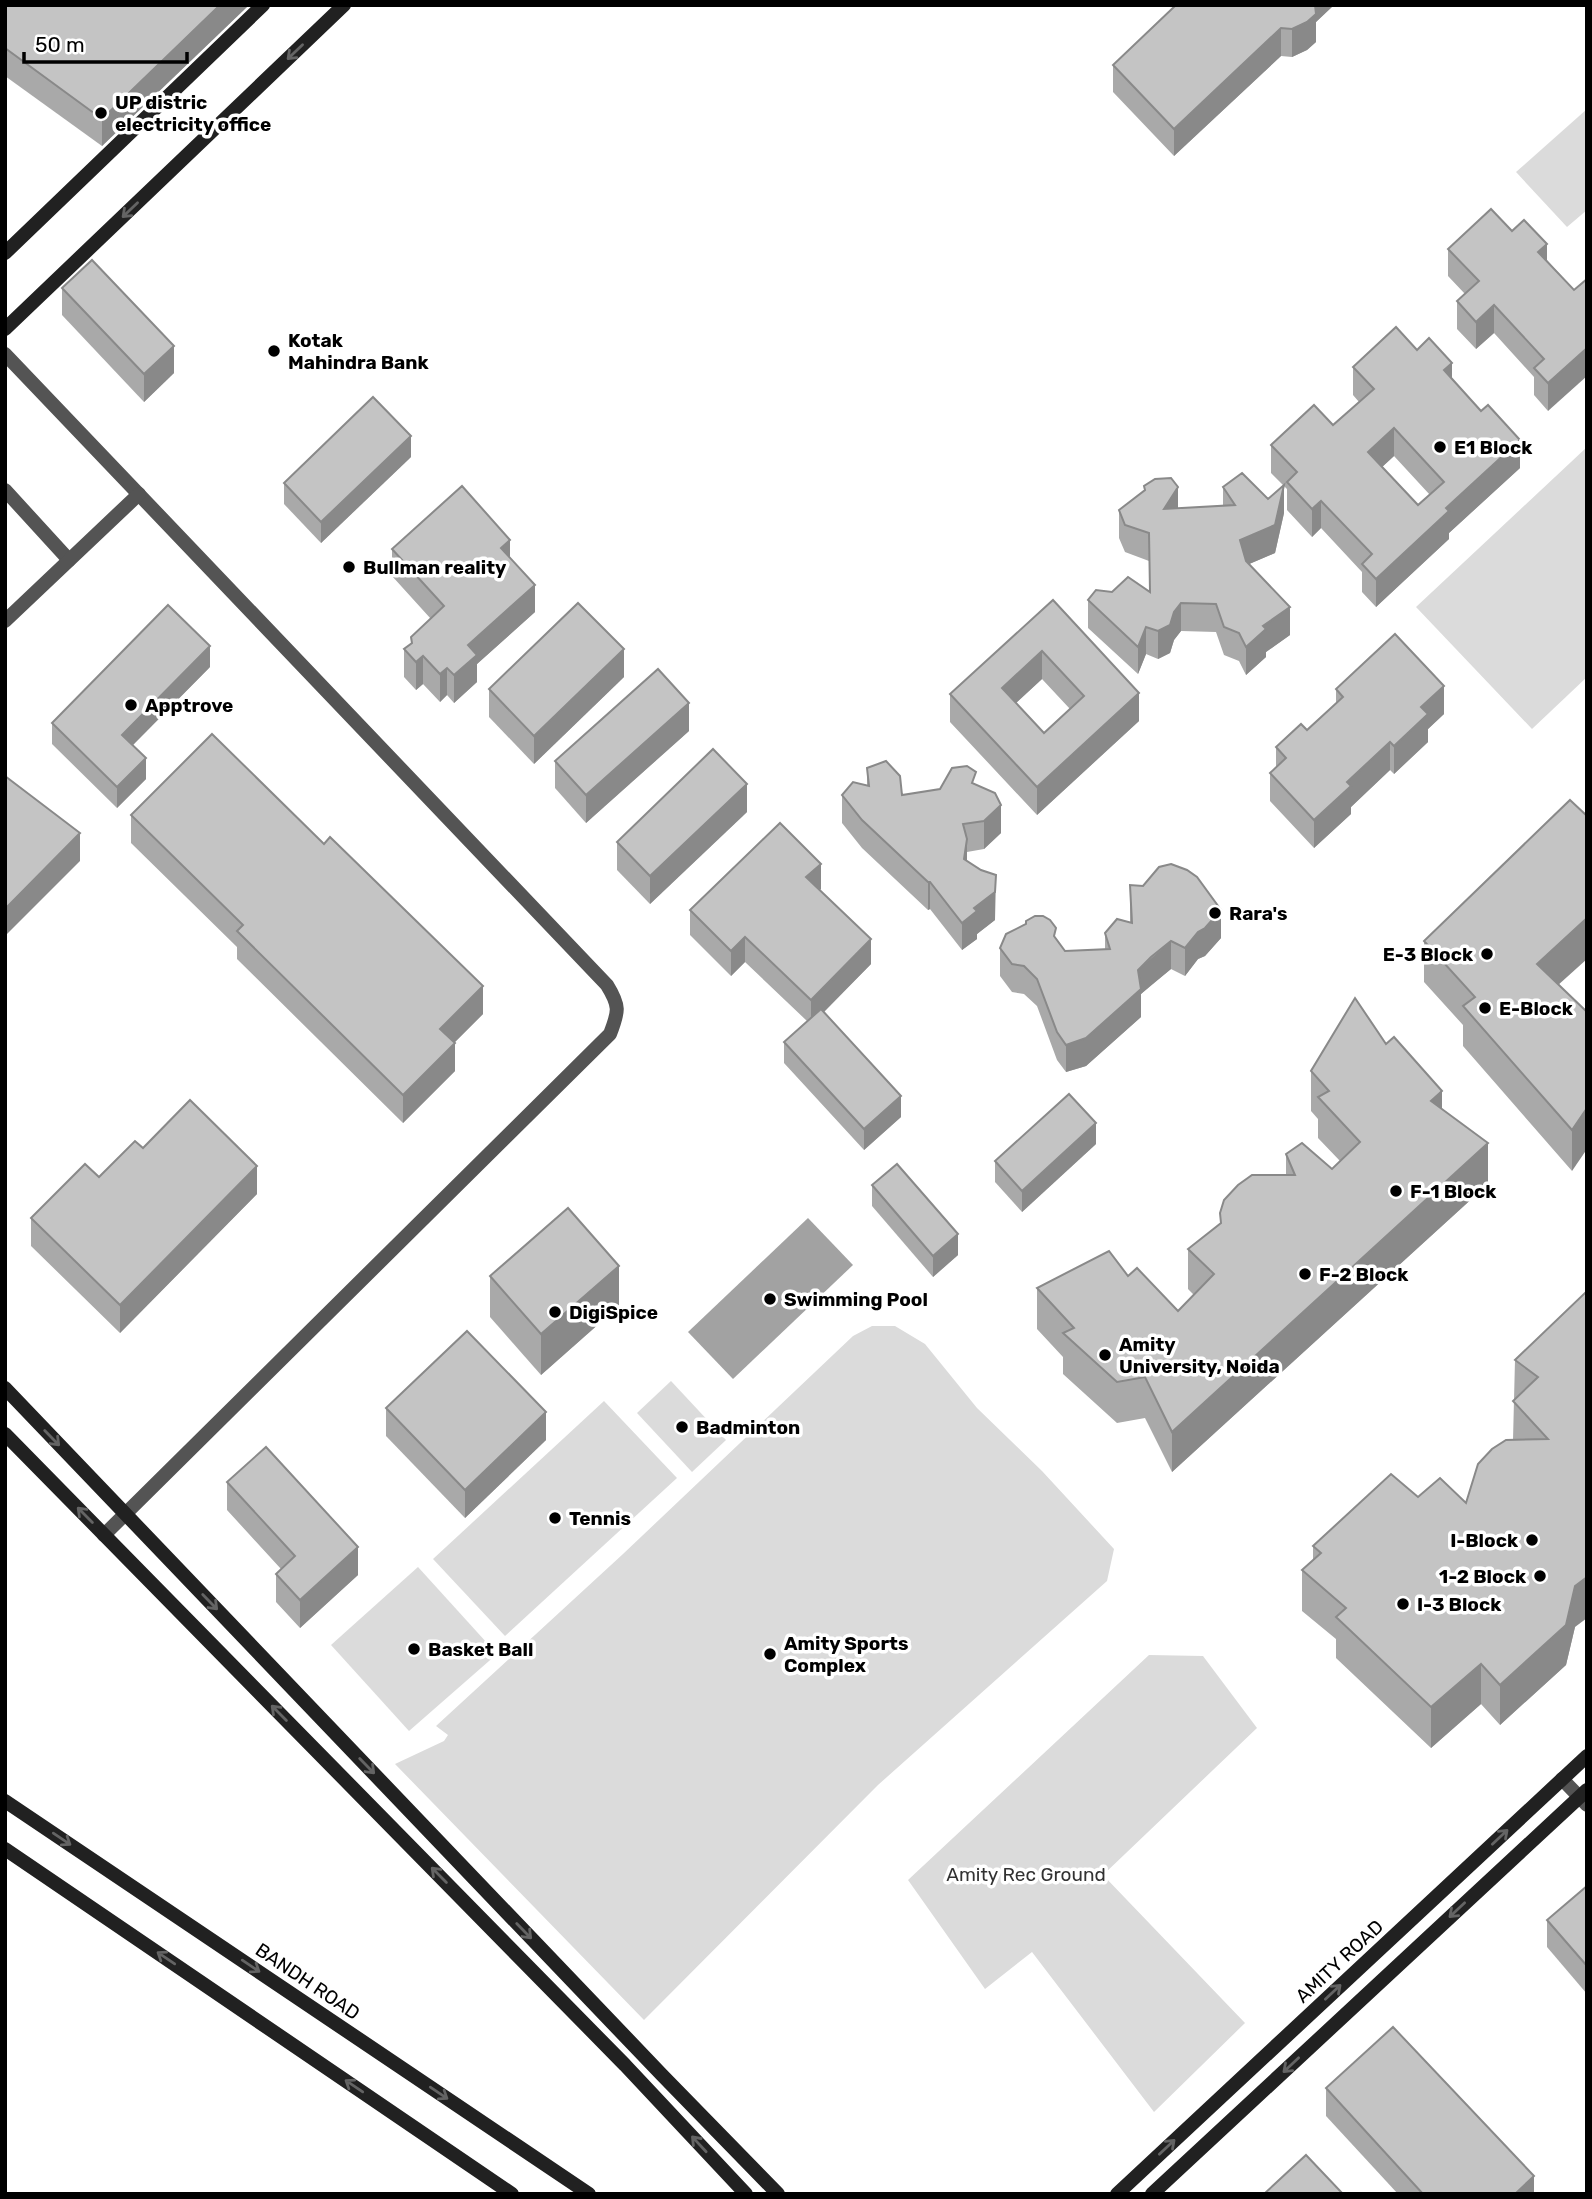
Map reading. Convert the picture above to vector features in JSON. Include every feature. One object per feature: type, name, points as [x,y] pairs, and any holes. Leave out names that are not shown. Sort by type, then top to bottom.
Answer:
[{"type":"street","points":[[5,253],[263,5]]},
{"type":"street","points":[[5,329],[344,5]]},
{"type":"street","points":[[5,354],[607,985],[616,1000],[617,1017],[610,1034],[104,1535]]},
{"type":"street","points":[[5,490],[69,560]]},
{"type":"street","points":[[5,621],[139,494]]},
{"type":"street","points":[[5,1388],[778,2194]]},
{"type":"street","points":[[5,1434],[625,2065],[746,2194]]},
{"type":"street","name":"AMITY ROAD","points":[[1117,2194],[1587,1756]]},
{"type":"street","points":[[1152,2194],[1584,1797],[1562,1779]]},
{"type":"street","name":"BANDH ROAD","points":[[5,1801],[589,2194]]},
{"type":"street","points":[[5,1849],[512,2194]]},
{"type":"green space","points":[[1587,109],[1587,210],[1567,227],[1516,172]]},
{"type":"green space","points":[[1587,447],[1587,677],[1532,729],[1416,607]]},
{"type":"green space","name":"Amity Sports Complex","points":[[872,1326],[895,1326],[925,1344],[977,1408],[1042,1471],[1114,1549],[1107,1581],[878,1785],[644,2020],[395,1764],[444,1741],[448,1735],[436,1726],[623,1554],[853,1336]]},
{"type":"green space","name":"Badminton","points":[[671,1381],[726,1440],[692,1472],[637,1413]]},
{"type":"green space","name":"Tennis","points":[[604,1401],[677,1478],[505,1636],[433,1559]]},
{"type":"green space","name":"Basket Ball","points":[[418,1567],[497,1654],[409,1731],[331,1645]]},
{"type":"green space","name":"Amity Rec Ground","points":[[1149,1655],[1203,1656],[1257,1728],[1103,1875],[1245,2023],[1154,2112],[1032,1952],[985,1989],[908,1880]]},
{"type":"shaded area","name":"Swimming Pool","points":[[808,1218],[853,1265],[733,1379],[688,1332]]},
{"type":"building","name":"UP distric electricity office","points":[[5,5],[220,5],[102,119],[5,48]]},
{"type":"building","points":[[1176,5],[1315,5],[1316,14],[1292,29],[1281,28],[1174,129],[1113,65]]},
{"type":"building","name":"E1 Block","points":[[1491,209],[1512,231],[1524,220],[1547,244],[1538,252],[1574,290],[1587,279],[1587,348],[1548,383],[1534,368],[1544,359],[1494,305],[1476,322],[1457,301],[1479,281],[1448,249]]},
{"type":"building","points":[[92,260],[174,346],[144,374],[62,288]]},
{"type":"building","points":[[1396,327],[1417,350],[1429,338],[1452,363],[1444,370],[1481,411],[1488,405],[1520,440],[1446,508],[1449,511],[1376,579],[1362,564],[1372,554],[1321,501],[1312,509],[1287,482],[1297,472],[1271,445],[1314,405],[1333,425],[1374,389],[1353,367]],"holes":[[[1394,428],[1444,482],[1418,505],[1368,452]]]},
{"type":"building","points":[[373,397],[411,436],[321,522],[284,483]]},
{"type":"building","points":[[1242,473],[1268,499],[1284,485],[1275,525],[1240,540],[1246,561],[1290,607],[1263,626],[1266,629],[1246,647],[1239,633],[1224,627],[1216,604],[1181,603],[1174,612],[1170,625],[1158,631],[1146,627],[1138,647],[1088,600],[1096,590],[1112,592],[1128,577],[1150,592],[1149,533],[1125,525],[1119,510],[1155,479],[1171,478],[1178,487],[1164,509],[1235,505],[1223,487]]},
{"type":"building","points":[[462,486],[510,540],[501,548],[535,585],[468,645],[477,655],[454,675],[447,668],[440,674],[423,656],[416,662],[404,649],[412,643],[411,637],[444,606],[392,549]]},
{"type":"building","points":[[1053,600],[1139,693],[1037,787],[950,694]],"holes":[[[1042,651],[1084,696],[1044,733],[1002,688]]]},
{"type":"building","points":[[578,603],[624,649],[534,736],[489,689]]},
{"type":"building","name":"Apptrove","points":[[168,605],[210,646],[122,735],[146,758],[117,787],[52,723]]},
{"type":"building","points":[[1395,634],[1444,686],[1421,707],[1428,714],[1394,746],[1390,742],[1347,782],[1351,786],[1314,820],[1270,773],[1286,758],[1276,747],[1301,724],[1307,730],[1343,697],[1336,689]]},
{"type":"building","points":[[658,669],[689,703],[586,795],[555,761]]},
{"type":"building","points":[[212,734],[324,844],[330,837],[483,986],[440,1029],[455,1043],[403,1095],[237,931],[243,925],[131,815]]},
{"type":"building","points":[[713,749],[747,784],[650,876],[617,842]]},
{"type":"building","points":[[886,761],[900,776],[902,795],[940,789],[952,768],[967,766],[976,772],[972,783],[995,793],[1001,805],[984,821],[963,824],[967,839],[964,859],[981,870],[996,875],[995,892],[974,908],[977,911],[962,923],[930,882],[862,820],[842,795],[853,782],[869,786],[867,768]]},
{"type":"building","points":[[5,776],[80,833],[5,909]]},
{"type":"building","name":"E-Block","points":[[1570,800],[1587,816],[1587,918],[1537,964],[1587,1012],[1587,1108],[1572,1130],[1463,1006],[1475,997],[1424,941]]},
{"type":"building","points":[[780,823],[821,864],[806,877],[871,939],[811,1000],[745,937],[731,951],[690,910]]},
{"type":"building","points":[[1171,864],[1197,877],[1221,910],[1185,948],[1171,941],[1151,957],[1138,970],[1141,989],[1086,1038],[1066,1045],[1057,1032],[1037,979],[1024,966],[1012,964],[1000,948],[1006,934],[1035,916],[1043,916],[1056,928],[1054,936],[1065,951],[1110,949],[1105,933],[1117,919],[1132,923],[1130,885],[1143,886],[1159,867]]},
{"type":"building","points":[[1355,998],[1386,1044],[1394,1037],[1442,1091],[1431,1101],[1488,1143],[1172,1432],[1145,1377],[1117,1382],[1063,1333],[1074,1328],[1037,1288],[1109,1251],[1128,1276],[1137,1268],[1178,1311],[1214,1274],[1188,1249],[1221,1223],[1220,1213],[1224,1200],[1238,1185],[1252,1175],[1295,1175],[1286,1154],[1302,1143],[1332,1169],[1360,1142],[1318,1097],[1329,1091],[1311,1071]]},
{"type":"building","points":[[821,1009],[901,1096],[864,1129],[784,1042]]},
{"type":"building","points":[[1069,1094],[1096,1123],[1022,1191],[995,1161]]},
{"type":"building","points":[[190,1100],[257,1166],[120,1305],[31,1218],[85,1164],[99,1177],[135,1141],[143,1148]]},
{"type":"building","points":[[897,1164],[958,1234],[933,1256],[872,1185]]},
{"type":"building","points":[[568,1208],[619,1266],[541,1334],[490,1276]]},
{"type":"building","name":"I-Block","points":[[1587,1291],[1587,1577],[1575,1586],[1566,1625],[1500,1685],[1481,1664],[1431,1707],[1336,1617],[1346,1608],[1302,1570],[1321,1553],[1313,1546],[1391,1474],[1418,1497],[1440,1478],[1466,1503],[1478,1464],[1492,1449],[1506,1440],[1548,1439],[1513,1401],[1538,1377],[1515,1360]]},
{"type":"building","points":[[467,1331],[546,1412],[465,1490],[386,1408]]},
{"type":"building","points":[[266,1447],[358,1547],[300,1600],[276,1574],[295,1556],[227,1482]]},
{"type":"building","points":[[1587,1886],[1587,1966],[1547,1920]]},
{"type":"building","points":[[1393,2027],[1534,2176],[1515,2194],[1423,2194],[1326,2088]]},
{"type":"building","points":[[1306,2155],[1343,2194],[1264,2194]]},
{"type":"place","name":"UP distric electricity office","points":[[101,113]]},
{"type":"place","name":"Kotak Mahindra Bank","points":[[274,351]]},
{"type":"place","name":"E1 Block","points":[[1440,447]]},
{"type":"place","name":"Bullman reality","points":[[349,567]]},
{"type":"place","name":"Apptrove","points":[[131,705]]},
{"type":"place","name":"Rara's","points":[[1215,913]]},
{"type":"place","name":"E-3 Block","points":[[1487,954]]},
{"type":"place","name":"E-Block","points":[[1485,1008]]},
{"type":"place","name":"F-1 Block","points":[[1396,1191]]},
{"type":"place","name":"F-2 Block","points":[[1305,1274]]},
{"type":"place","name":"Swimming Pool","points":[[770,1299]]},
{"type":"place","name":"DigiSpice","points":[[555,1312]]},
{"type":"place","name":"Amity University, Noida","points":[[1105,1355]]},
{"type":"place","name":"Badminton","points":[[682,1427]]},
{"type":"place","name":"Tennis","points":[[555,1518]]},
{"type":"place","name":"I-Block","points":[[1532,1540]]},
{"type":"place","name":"1-2 Block","points":[[1540,1576]]},
{"type":"place","name":"I-3 Block","points":[[1403,1604]]},
{"type":"place","name":"Basket Ball","points":[[414,1649]]},
{"type":"place","name":"Amity Sports Complex","points":[[770,1654]]}]
